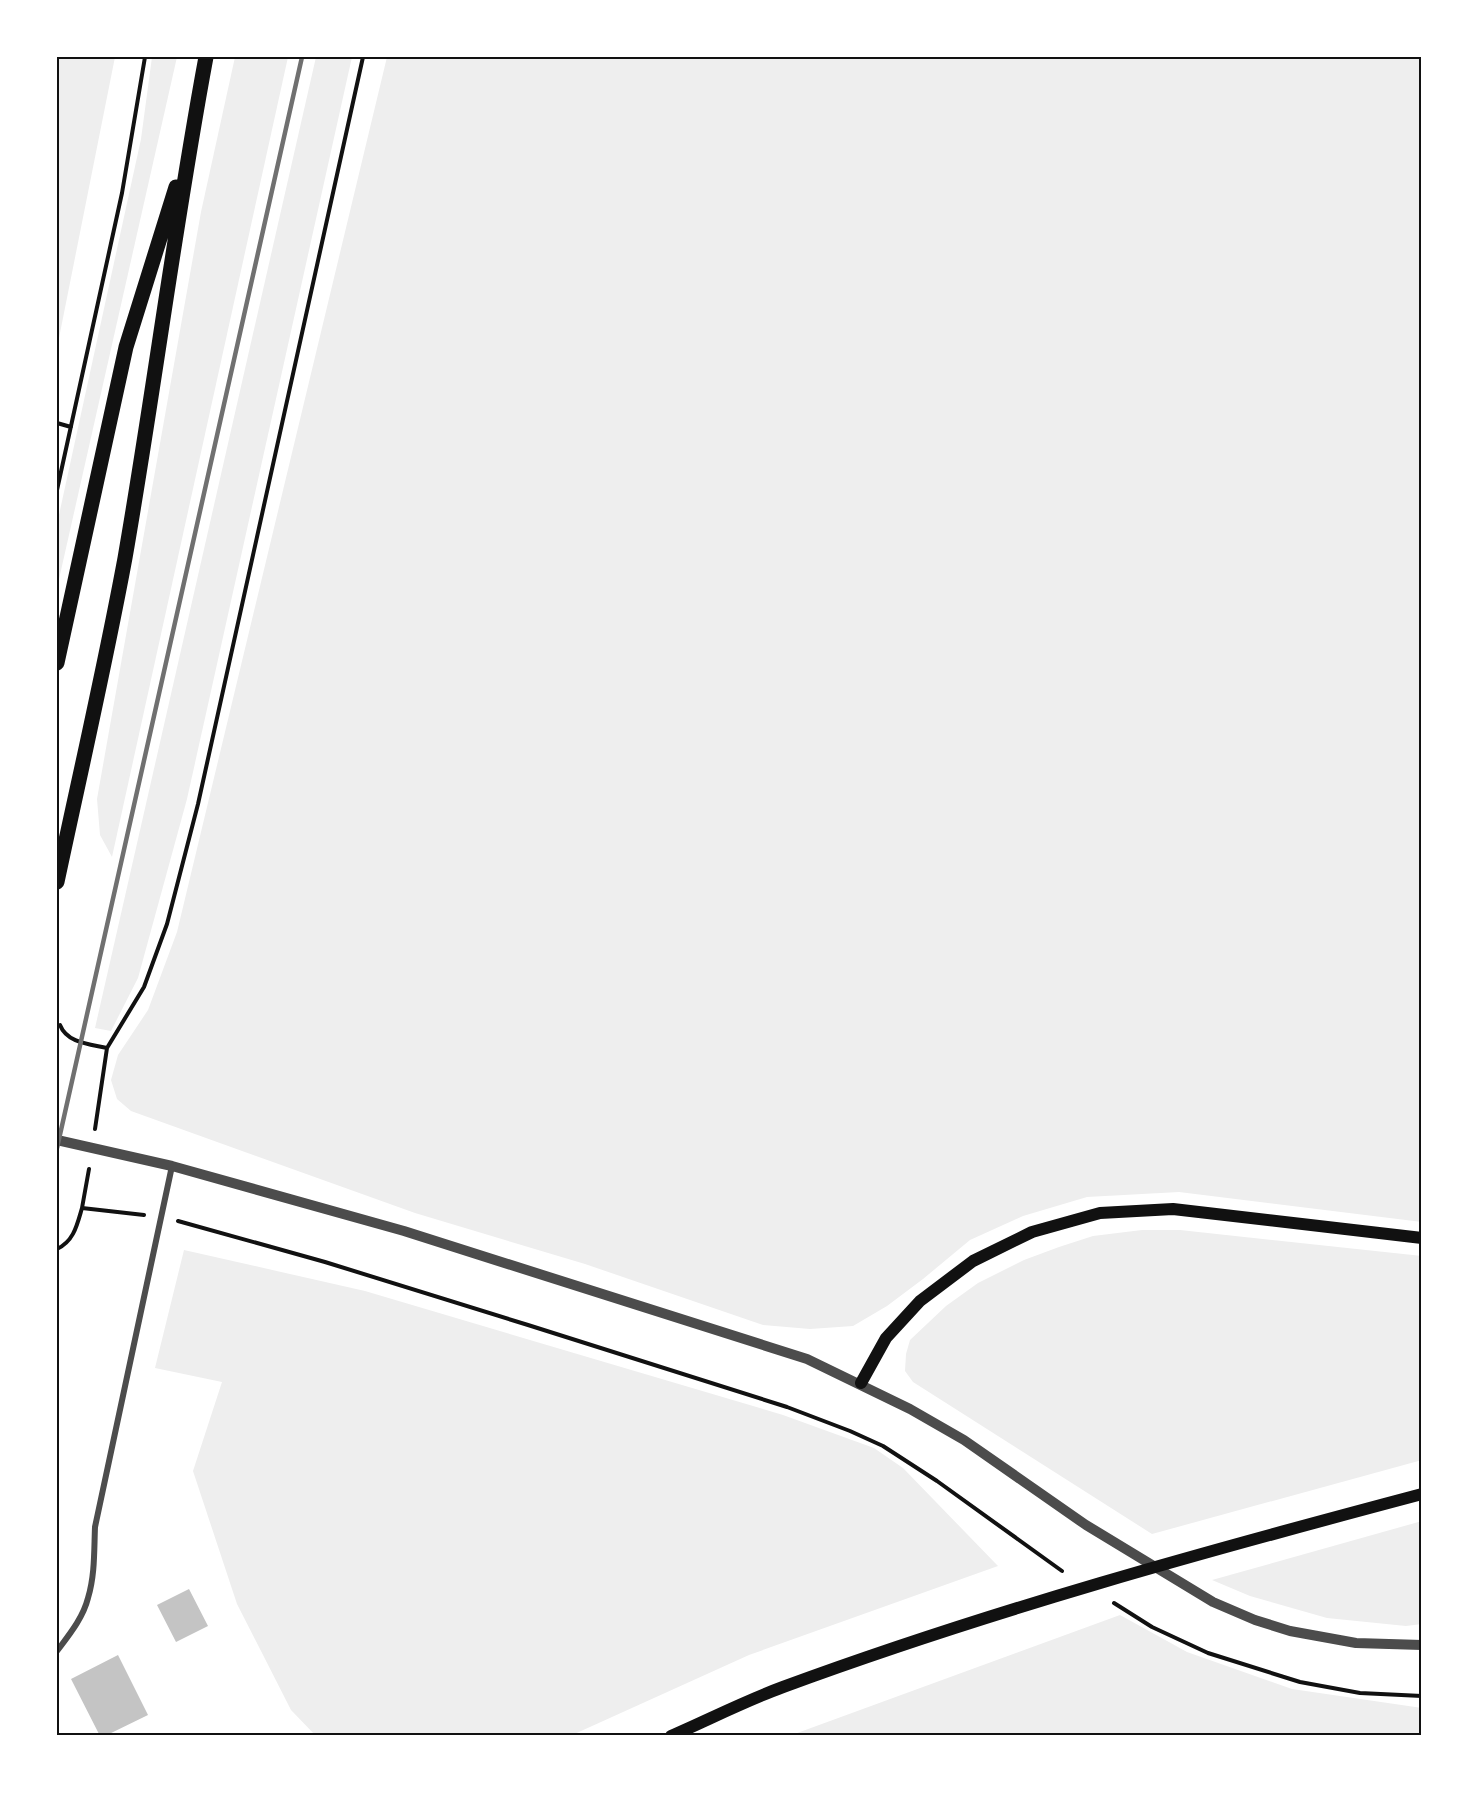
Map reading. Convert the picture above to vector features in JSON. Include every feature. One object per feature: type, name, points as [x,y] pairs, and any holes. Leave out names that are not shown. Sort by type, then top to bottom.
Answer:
[{"type":"main road","points":[[57,882],[124,561],[158,359],[190,141],[206,57]]},
{"type":"main road","points":[[57,663],[126,347],[190,141]]},
{"type":"main road","points":[[861,1383],[886,1338],[920,1301],[973,1261],[1032,1232],[1100,1213],[1173,1209],[1422,1238]]},
{"type":"main road","points":[[671,1736],[782,1688],[1007,1611],[1289,1529],[1422,1494]]},
{"type":"street","points":[[57,1140],[172,1166],[404,1231],[807,1359],[861,1383],[964,1440],[1086,1525],[1213,1602],[1255,1620],[1290,1631],[1356,1643],[1422,1645]]},
{"type":"street","points":[[57,1651],[76,1625],[88,1600],[94,1571],[95,1527],[172,1166]]},
{"type":"path","points":[[57,490],[123,193],[145,57]]},
{"type":"path","points":[[100,1094],[106,1048],[144,987],[167,924],[198,804],[363,57]]},
{"type":"path","points":[[57,423],[71,427]]},
{"type":"path","points":[[60,1024],[63,1032],[69,1037],[106,1048]]},
{"type":"path","points":[[57,1249],[65,1245],[75,1233],[86,1183]]},
{"type":"path","points":[[82,1208],[132,1214]]},
{"type":"path","points":[[176,1221],[336,1266],[528,1325],[787,1407],[850,1431],[883,1446],[937,1481],[1068,1575]]},
{"type":"path","points":[[1106,1598],[1152,1627],[1208,1653],[1300,1682],[1360,1693],[1422,1696]]},
{"type":"shaded area","points":[[57,57],[115,57],[57,348]]},
{"type":"shaded area","points":[[152,57],[177,57],[57,588],[57,524],[141,139]]},
{"type":"shaded area","points":[[235,57],[288,57],[112,857],[100,835],[97,799],[201,212]]},
{"type":"shaded area","points":[[316,57],[352,57],[187,799],[138,978],[111,1031],[95,1028]]},
{"type":"shaded area","points":[[387,57],[1422,57],[1422,1222],[1179,1192],[1087,1197],[1023,1216],[970,1240],[887,1306],[853,1326],[810,1329],[763,1325],[585,1264],[415,1213],[131,1111],[117,1099],[111,1080],[118,1055],[148,1010],[177,932]]},
{"type":"shaded area","points":[[1142,1230],[1180,1230],[1422,1256],[1422,1460],[1152,1534],[913,1382],[905,1371],[910,1340],[946,1306],[978,1283],[1024,1260],[1093,1236]]},
{"type":"shaded area","points":[[184,1250],[365,1291],[783,1415],[874,1448],[903,1468],[998,1566],[749,1655],[570,1736],[316,1736],[291,1710],[237,1604],[193,1471],[222,1382],[155,1368]]},
{"type":"shaded area","points":[[1422,1521],[1422,1624],[1406,1626],[1327,1618],[1250,1596],[1212,1580]]},
{"type":"shaded area","points":[[1120,1615],[1187,1652],[1292,1689],[1422,1708],[1422,1736],[789,1736]]},
{"type":"building","points":[[189,1589],[208,1626],[176,1642],[157,1605]]},
{"type":"building","points":[[118,1655],[148,1715],[105,1736],[100,1736],[71,1679]]},
{"type":"railway","points":[[57,1148],[302,57]]}]
